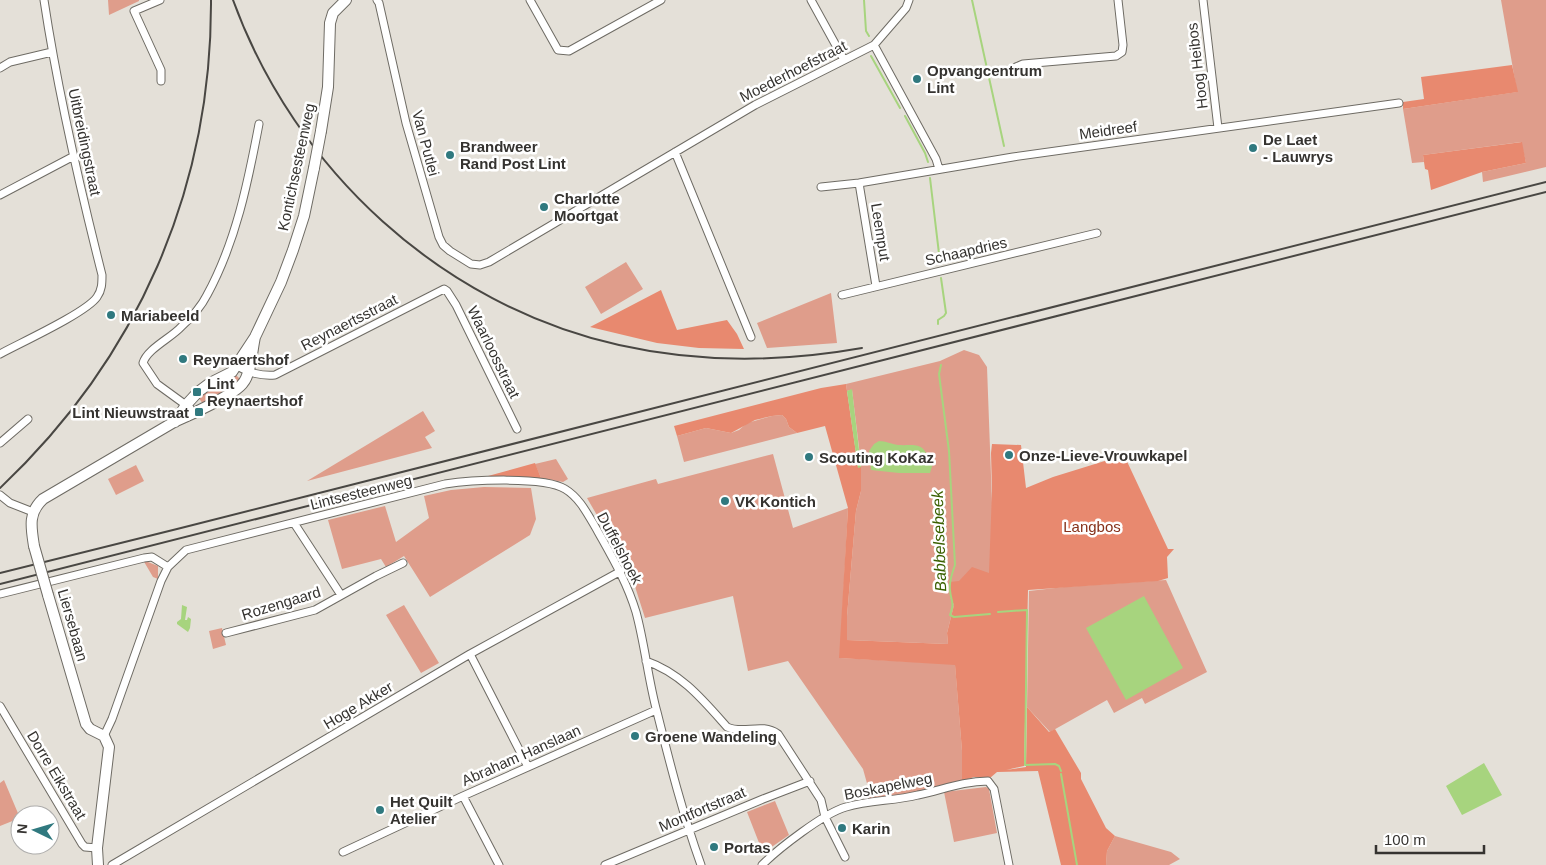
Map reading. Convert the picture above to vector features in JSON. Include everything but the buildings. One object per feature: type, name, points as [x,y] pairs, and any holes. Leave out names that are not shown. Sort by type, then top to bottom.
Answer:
[{"type":"street","name":"Uitbreidingstraat","points":[[0,354],[78,312],[96,300],[101,288],[102,275],[72,157],[44,0]]},
{"type":"street","points":[[160,0],[134,11],[161,70],[161,81]]},
{"type":"street","name":"Kontichsesteenweg","points":[[174,422],[198,392],[227,376],[237,366],[255,337],[281,282],[294,250],[304,216],[321,131],[328,87],[330,23],[333,13],[346,0]]},
{"type":"street","points":[[530,0],[558,50],[569,51],[661,0]]},
{"type":"street","points":[[811,0],[844,60]]},
{"type":"street","name":"Moederhoefstraat","points":[[480,266],[565,218],[755,104],[874,45],[906,8],[909,0]]},
{"type":"street","points":[[1016,67],[1022,64],[1116,56],[1122,52],[1123,45],[1118,0]]},
{"type":"street","name":"Hoog Heibos","points":[[1203,0],[1218,128]]},
{"type":"street","name":"Van Putlei","points":[[381,1],[406,123],[436,228],[443,245],[471,264],[480,266]]},
{"type":"street","points":[[874,45],[936,159],[938,169]]},
{"type":"street","points":[[0,68],[10,62],[52,52]]},
{"type":"street","name":"Meidreef","points":[[820,187],[859,183],[1013,156],[1399,103]]},
{"type":"street","points":[[196,413],[157,384],[143,363],[144,358],[195,313],[207,295],[226,255],[241,205],[259,124]]},
{"type":"street","points":[[675,152],[750,337]]},
{"type":"street","points":[[0,195],[72,157]]},
{"type":"street","name":"Leemput","points":[[859,183],[876,286]]},
{"type":"street","name":"Schaapdries","points":[[842,295],[1097,234]]},
{"type":"street","name":"Reynaertsstraat","points":[[237,366],[248,372],[264,376],[275,375],[444,289]]},
{"type":"street","name":"Waarloosstraat","points":[[444,289],[456,305],[516,429]]},
{"type":"street","name":"Kontichsesteenweg","points":[[33,512],[43,499],[174,422],[196,413],[239,388],[245,381],[248,372],[255,337]]},
{"type":"street","points":[[0,443],[28,419]]},
{"type":"street","name":"Lintsesteenweg","points":[[168,567],[186,550],[460,482],[545,482]]},
{"type":"street","name":"Duffelshoek","points":[[545,482],[562,487],[577,498],[621,572],[636,612],[646,661]]},
{"type":"street","points":[[0,495],[10,503],[33,512]]},
{"type":"street","name":"Liersebaan","points":[[33,512],[30,527],[34,546],[86,724],[90,729],[104,736]]},
{"type":"street","name":"Rozengaard","points":[[294,523],[341,595]]},
{"type":"street","points":[[0,594],[152,557],[168,567],[157,590],[112,719],[104,736],[109,747],[97,848],[98,865]]},
{"type":"street","name":"Rozengaard","points":[[226,633],[315,610],[403,563]]},
{"type":"street","name":"Hoge Akker","points":[[112,865],[470,654],[621,572]]},
{"type":"street","points":[[470,654],[528,767]]},
{"type":"street","points":[[701,865],[688,830],[656,710],[646,661],[661,666],[694,690],[727,727],[734,730],[761,728],[772,730],[778,734],[822,800],[824,817],[845,857]]},
{"type":"street","name":"Dorre Eikstraat","points":[[0,706],[82,844],[85,847],[97,848]]},
{"type":"street","name":"Abraham Hanslaan","points":[[343,852],[656,710]]},
{"type":"street","name":"Montfortstraat","points":[[605,865],[810,781]]},
{"type":"street","name":"Boskapelweg","points":[[824,817],[844,807],[853,805],[898,800],[959,784],[988,781],[994,789],[1009,865]]},
{"type":"street","points":[[463,796],[499,865]]},
{"type":"street","points":[[762,865],[771,856],[824,817]]},
{"type":"shaded area","points":[[108,0],[139,0],[139,1],[109,15]]},
{"type":"shaded area","points":[[1501,0],[1546,0],[1546,167],[1483,182],[1482,172],[1526,163],[1521,142],[1423,155],[1424,162],[1412,163],[1403,109],[1517,92]]},
{"type":"shaded area","points":[[626,262],[643,289],[601,314],[585,287]]},
{"type":"shaded area","points":[[831,293],[837,343],[767,348],[757,323]]},
{"type":"shaded area","points":[[964,350],[979,355],[987,367],[995,583],[950,597],[954,605],[947,633],[948,644],[847,640],[847,616],[856,511],[861,491],[861,464],[852,390],[847,391],[846,384],[940,361]]},
{"type":"shaded area","points":[[234,373],[240,379],[239,385],[204,405],[197,396]]},
{"type":"shaded area","points":[[852,389],[861,467],[858,468],[847,391]]},
{"type":"shaded area","points":[[423,411],[435,431],[425,437],[432,448],[307,481]]},
{"type":"shaded area","points":[[782,415],[789,427],[797,433],[684,462],[677,436],[706,428],[731,433],[739,430],[747,423]]},
{"type":"shaded area","points":[[879,441],[921,447],[929,461],[933,463],[930,473],[899,473],[871,470],[869,451]]},
{"type":"shaded area","points":[[773,454],[793,528],[848,508],[840,658],[955,664],[962,751],[962,781],[923,791],[869,800],[863,769],[788,661],[748,671],[733,596],[645,618],[631,574],[587,498],[656,479],[658,484]]},
{"type":"shaded area","points":[[556,459],[568,479],[563,482],[541,478],[535,464]]},
{"type":"shaded area","points":[[136,465],[144,481],[116,495],[108,479]]},
{"type":"shaded area","points":[[484,487],[531,488],[536,519],[530,535],[430,597],[404,556],[386,567],[381,559],[342,569],[328,520],[385,506],[396,542],[429,518],[424,496],[451,490]]},
{"type":"shaded area","points":[[143,560],[158,566],[158,579],[153,577]]},
{"type":"shaded area","points":[[1166,580],[1207,672],[1145,704],[1142,698],[1114,713],[1107,700],[1050,732],[1027,707],[1029,591]]},
{"type":"shaded area","points":[[1144,596],[1183,668],[1126,700],[1086,628]]},
{"type":"shaded area","points":[[182,605],[187,607],[185,620],[188,617],[191,619],[188,632],[177,624],[181,619]]},
{"type":"shaded area","points":[[404,605],[439,663],[421,673],[386,615]]},
{"type":"shaded area","points":[[222,628],[226,645],[213,649],[209,631]]},
{"type":"shaded area","points":[[1484,763],[1502,795],[1462,815],[1446,786]]},
{"type":"shaded area","points":[[4,780],[15,805],[10,805],[10,822],[0,826],[0,783]]},
{"type":"shaded area","points":[[986,787],[989,789],[997,833],[954,842],[944,792]]},
{"type":"shaded area","points":[[775,801],[789,835],[763,853],[747,812]]},
{"type":"shaded area","points":[[1115,836],[1171,852],[1180,859],[1169,865],[1106,865],[1107,851]]},
{"type":"green space","points":[[1512,65],[1518,92],[1403,109],[1403,102],[1424,99],[1421,77]]},
{"type":"green space","points":[[1522,142],[1526,163],[1482,172],[1431,190],[1428,170],[1425,169],[1423,155]]},
{"type":"green space","points":[[661,290],[677,330],[727,320],[737,334],[744,349],[699,348],[657,343],[590,327]]},
{"type":"green space","name":"Langbos","points":[[846,384],[858,467],[861,467],[861,491],[856,511],[847,616],[847,640],[948,644],[947,633],[954,605],[950,597],[949,582],[959,581],[972,567],[989,573],[992,444],[1021,445],[1026,488],[1053,477],[1124,455],[1168,549],[1174,549],[1167,557],[1168,578],[1158,581],[1028,590],[1024,766],[1006,770],[1026,767],[1027,707],[1049,732],[1055,729],[1081,773],[1081,779],[1106,828],[1115,836],[1107,851],[1106,865],[1061,865],[1038,771],[997,772],[990,778],[974,777],[962,781],[962,751],[955,665],[839,658],[848,508],[825,426],[797,433],[789,427],[782,415],[755,420],[731,433],[706,428],[677,436],[674,426],[821,388]]},
{"type":"green space","points":[[535,463],[541,478],[488,478],[488,476]]},
{"type":"waterway","name":"Babbelsebeek","points":[[864,0],[866,31],[869,36]]},
{"type":"waterway","points":[[972,0],[1004,146]]},
{"type":"waterway","name":"Babbelsebeek","points":[[871,56],[900,108]]},
{"type":"waterway","name":"Babbelsebeek","points":[[905,116],[928,162]]},
{"type":"waterway","name":"Babbelsebeek","points":[[930,178],[940,262]]},
{"type":"waterway","name":"Babbelsebeek","points":[[938,324],[938,320],[946,313],[941,278]]},
{"type":"waterway","name":"Babbelsebeek","points":[[941,365],[939,374],[949,451],[955,565],[950,584],[952,604],[950,615],[954,617],[990,614]]},
{"type":"waterway","name":"Babbelsebeek","points":[[998,612],[1027,610],[1025,765],[1055,764],[1059,766],[1061,771]]},
{"type":"waterway","name":"Babbelsebeek","points":[[1061,774],[1077,865]]},
{"type":"railway","points":[[0,488],[48,438],[91,384],[127,327],[157,266],[181,203],[198,138],[208,70],[211,0]]},
{"type":"railway","points":[[233,0],[260,62],[294,120],[335,173],[382,221],[435,263],[492,298],[554,326],[619,345],[649,351],[710,358],[771,358],[832,353],[862,348]]},
{"type":"railway","points":[[0,573],[1546,182]]},
{"type":"railway","points":[[0,584],[1546,192]]},
{"type":"place","name":"Opvangcentrum Lint","points":[[917,79]]},
{"type":"place","name":"De Laet - Lauwrys","points":[[1253,148]]},
{"type":"place","name":"Brandweer Rand Post Lint","points":[[450,155]]},
{"type":"place","name":"Charlotte Moortgat","points":[[544,207]]},
{"type":"place","name":"Mariabeeld","points":[[111,315]]},
{"type":"place","name":"Reynaertshof","points":[[183,359]]},
{"type":"place","name":"Lint Reynaertshof","points":[[197,392]]},
{"type":"place","name":"Lint Nieuwstraat","points":[[199,412]]},
{"type":"place","name":"Onze-Lieve-Vrouwkapel","points":[[1009,455]]},
{"type":"place","name":"Scouting KoKaz","points":[[809,457]]},
{"type":"place","name":"VK Kontich","points":[[725,501]]},
{"type":"place","name":"Groene Wandeling","points":[[635,736]]},
{"type":"place","name":"Het Quilt Atelier","points":[[380,810]]},
{"type":"place","name":"Karin","points":[[842,828]]},
{"type":"place","name":"Portas","points":[[714,847]]}]
